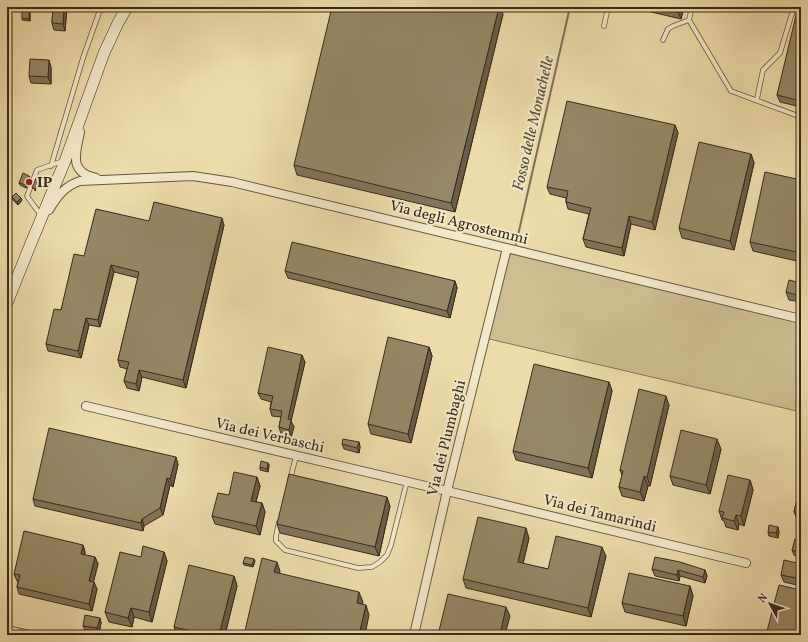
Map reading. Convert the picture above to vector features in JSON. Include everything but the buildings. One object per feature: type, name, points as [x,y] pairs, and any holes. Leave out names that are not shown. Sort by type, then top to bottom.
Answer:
[{"type":"main road","points":[[7,303],[66,161],[104,53],[127,7]]},
{"type":"street","name":"Via degli Agrostemmi","points":[[83,113],[76,150],[77,165],[80,170],[88,176],[107,179]]},
{"type":"street","name":"Via degli Agrostemmi","points":[[29,248],[40,230],[54,201],[62,191],[73,184],[80,181],[107,179],[193,176],[232,182],[801,318]]},
{"type":"street","name":"Via dei Plumbaghi","points":[[414,635],[447,491],[507,248]]},
{"type":"street","name":"Via dei Verbaschi","points":[[86,406],[447,491]]},
{"type":"street","name":"Via dei Tamarindi","points":[[447,491],[746,563]]},
{"type":"street","points":[[7,630],[29,635]]},
{"type":"lane","points":[[51,166],[83,58],[101,7]]},
{"type":"lane","points":[[604,26],[608,7]]},
{"type":"lane","points":[[692,7],[689,20],[731,91],[801,117]]},
{"type":"lane","points":[[757,100],[763,70],[780,53],[794,7]]},
{"type":"lane","points":[[662,40],[668,29],[689,20]]},
{"type":"lane","points":[[42,216],[27,196],[37,170],[66,161]]},
{"type":"lane","points":[[289,485],[296,455]]},
{"type":"lane","points":[[281,514],[276,541],[285,550],[358,568],[372,567],[387,555],[391,546],[407,481]]},
{"type":"shaded area","points":[[507,248],[801,319],[801,412],[485,338]]},
{"type":"waterway","name":"Fosso delle Monachelle","points":[[516,244],[570,7]]},
{"type":"place","name":"IP","points":[[29,182]]}]
